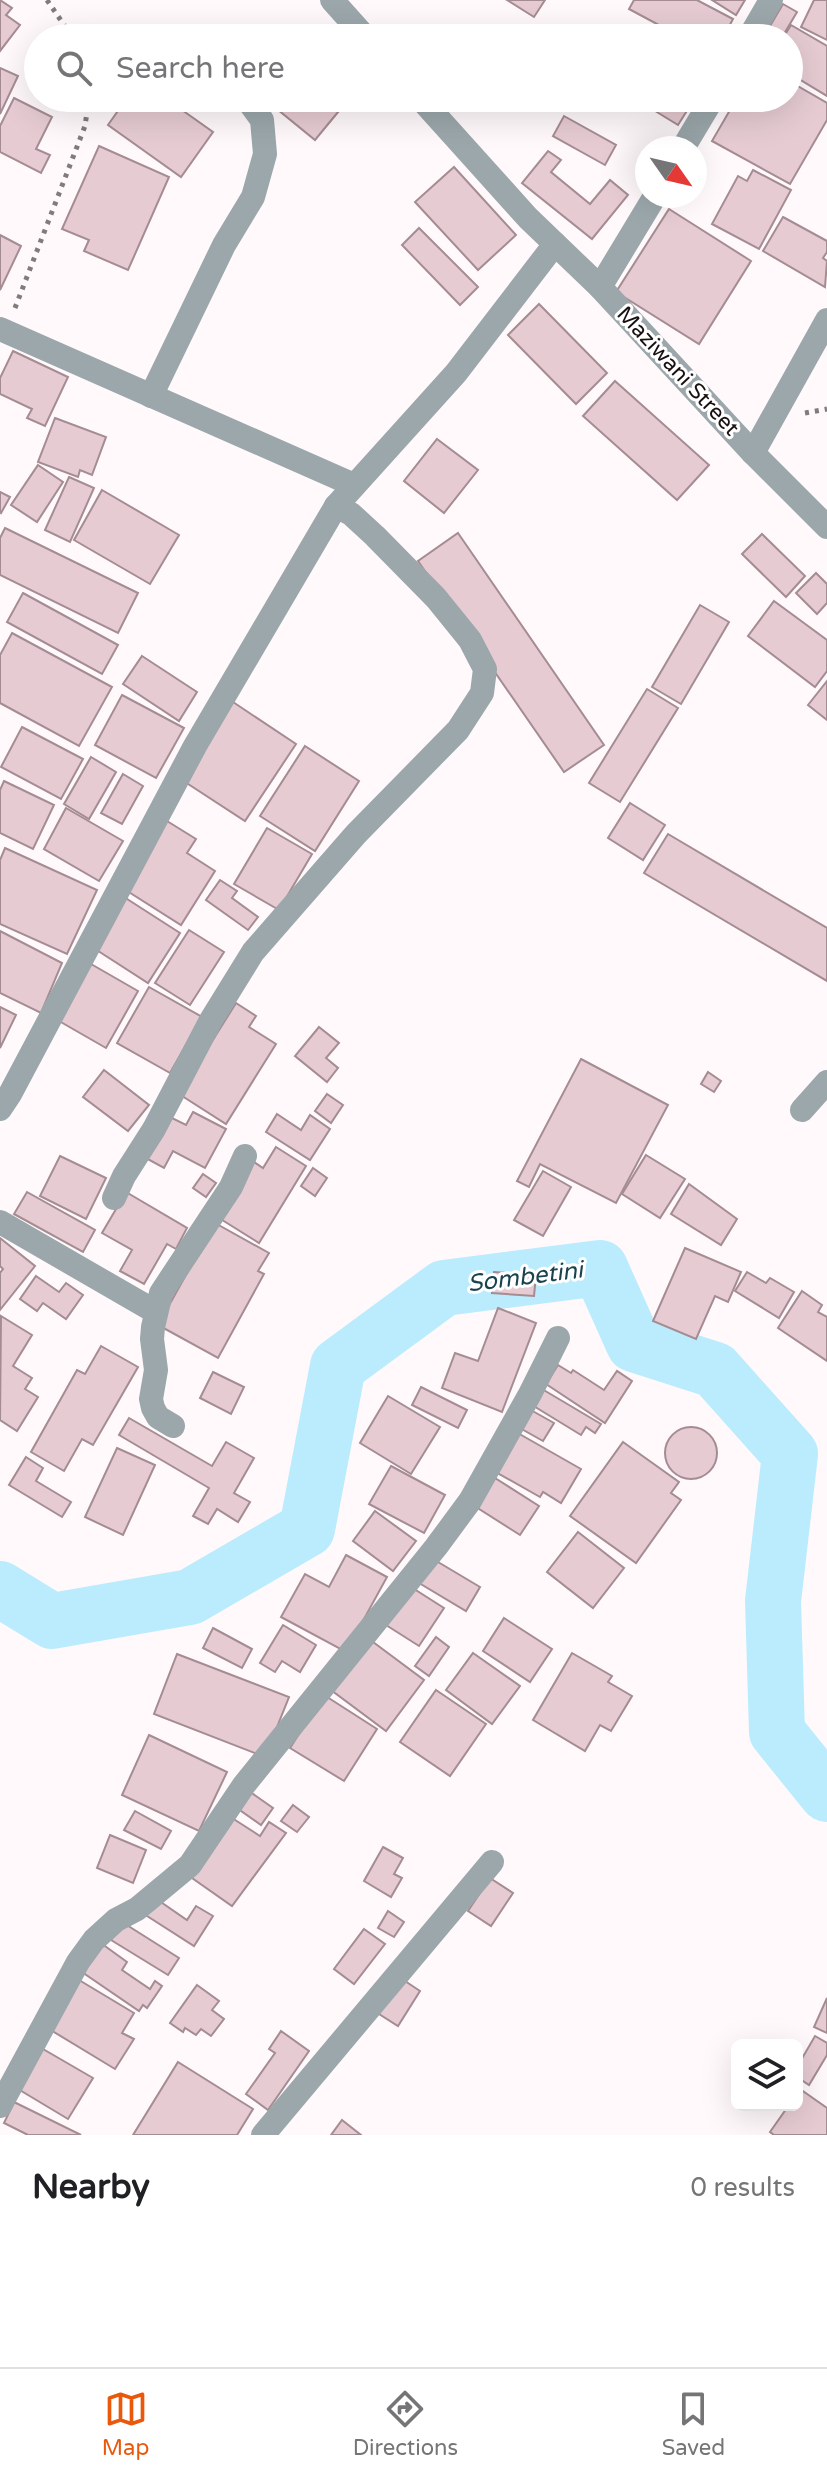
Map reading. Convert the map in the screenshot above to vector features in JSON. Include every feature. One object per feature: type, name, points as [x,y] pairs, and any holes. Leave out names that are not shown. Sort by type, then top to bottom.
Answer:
[{"type":"street","points":[[332,0],[353,24]]},
{"type":"street","points":[[757,24],[771,0]]},
{"type":"street","points":[[151,396],[224,245],[253,197],[265,154],[262,120],[256,112]]},
{"type":"street","name":"Maziwani Street","points":[[433,112],[528,218],[600,287],[753,453],[827,527]]},
{"type":"street","points":[[690,136],[705,112]]},
{"type":"street","points":[[600,287],[648,208]]},
{"type":"street","points":[[3,1097],[195,746],[336,506],[456,373],[555,244]]},
{"type":"street","points":[[753,453],[827,320]]},
{"type":"street","points":[[3,331],[354,485]]},
{"type":"street","points":[[114,1198],[211,1020],[253,952],[356,834],[458,730],[482,693],[485,669],[470,640],[436,598],[386,546],[351,514],[336,506]]},
{"type":"street","points":[[802,1110],[827,1082]]},
{"type":"street","points":[[173,1426],[158,1417],[151,1399],[156,1370],[152,1339],[161,1293],[231,1187],[245,1156]]},
{"type":"street","points":[[0,1222],[156,1312]]},
{"type":"street","points":[[0,2106],[78,1962],[94,1940],[190,1865],[244,1785],[275,1750],[470,1501],[558,1338]]},
{"type":"street","points":[[263,2135],[492,1862]]},
{"type":"path","points":[[47,0],[63,24]]},
{"type":"path","points":[[3,331],[85,126],[87,112]]},
{"type":"building","points":[[0,0],[12,8],[6,15],[20,25],[0,51]]},
{"type":"building","points":[[507,0],[545,0],[534,17]]},
{"type":"building","points":[[634,0],[697,0],[733,19],[730,24],[657,24],[629,9]]},
{"type":"building","points":[[712,0],[745,0],[736,15]]},
{"type":"building","points":[[814,0],[827,0],[827,40],[803,28]]},
{"type":"building","points":[[783,4],[797,12],[790,24],[771,24]]},
{"type":"building","points":[[803,32],[827,46],[827,96],[803,81]]},
{"type":"building","points":[[0,68],[18,76],[0,114]]},
{"type":"building","points":[[803,89],[827,103],[827,120],[790,184],[712,141],[729,112],[803,112]]},
{"type":"building","points":[[14,98],[24,103],[24,112],[42,112],[52,117],[36,149],[50,155],[41,173],[0,152],[0,126]]},
{"type":"building","points":[[117,112],[185,112],[213,132],[181,177],[108,125]]},
{"type":"building","points":[[281,112],[338,112],[315,140]]},
{"type":"building","points":[[657,112],[686,112],[678,125]]},
{"type":"building","points":[[564,116],[616,145],[605,165],[553,136]]},
{"type":"building","points":[[99,146],[169,177],[128,270],[84,251],[89,240],[62,229]]},
{"type":"building","points":[[548,151],[561,160],[551,172],[590,204],[610,180],[628,195],[592,239],[522,183]]},
{"type":"building","points":[[454,167],[516,235],[478,270],[415,202]]},
{"type":"building","points":[[753,170],[791,190],[759,249],[712,224],[738,176],[747,181]]},
{"type":"building","points":[[669,209],[751,261],[699,344],[616,292]]},
{"type":"building","points":[[783,217],[827,241],[827,252],[823,258],[827,261],[825,287],[763,251]]},
{"type":"building","points":[[419,228],[478,287],[460,305],[402,245]]},
{"type":"building","points":[[0,235],[21,246],[0,290]]},
{"type":"building","points":[[539,304],[607,373],[576,404],[508,335]]},
{"type":"building","points":[[13,351],[68,377],[45,426],[27,418],[32,409],[0,394],[0,378]]},
{"type":"building","points":[[615,381],[709,465],[677,500],[583,416]]},
{"type":"building","points":[[55,418],[106,437],[92,475],[80,470],[78,477],[38,462]]},
{"type":"building","points":[[437,439],[478,470],[444,513],[404,481]]},
{"type":"building","points":[[38,465],[63,482],[37,522],[11,505]]},
{"type":"building","points":[[69,477],[94,488],[70,542],[45,530]]},
{"type":"building","points":[[102,490],[179,535],[150,584],[74,540]]},
{"type":"building","points":[[0,492],[10,497],[1,513],[0,512]]},
{"type":"building","points":[[5,528],[138,593],[118,633],[0,575],[0,538]]},
{"type":"building","points":[[458,533],[604,745],[564,772],[418,561]]},
{"type":"building","points":[[762,534],[805,576],[786,597],[742,554]]},
{"type":"building","points":[[816,573],[827,584],[827,603],[817,614],[796,593]]},
{"type":"building","points":[[23,593],[118,645],[102,674],[7,622]]},
{"type":"building","points":[[774,601],[827,640],[827,671],[815,687],[748,636]]},
{"type":"building","points":[[700,605],[729,622],[681,704],[652,687]]},
{"type":"building","points":[[12,633],[112,687],[79,746],[0,703],[0,655]]},
{"type":"building","points":[[142,656],[197,692],[179,721],[123,684]]},
{"type":"building","points":[[827,681],[827,720],[808,705]]},
{"type":"building","points":[[647,689],[678,708],[620,802],[589,783]]},
{"type":"building","points":[[122,695],[184,728],[156,778],[95,745]]},
{"type":"building","points":[[233,702],[296,744],[245,821],[182,780]]},
{"type":"building","points":[[22,727],[83,759],[61,799],[1,767]]},
{"type":"building","points":[[305,746],[359,781],[315,851],[260,816]]},
{"type":"building","points":[[91,757],[116,772],[89,819],[64,804]]},
{"type":"building","points":[[123,774],[143,786],[122,824],[101,813]]},
{"type":"building","points":[[4,781],[54,805],[33,849],[0,833],[0,790]]},
{"type":"building","points":[[630,803],[665,825],[643,860],[608,838]]},
{"type":"building","points":[[66,808],[123,841],[99,881],[44,849]]},
{"type":"building","points":[[167,821],[196,839],[187,853],[215,871],[181,925],[124,889]]},
{"type":"building","points":[[267,828],[312,854],[279,910],[234,884]]},
{"type":"building","points":[[668,834],[827,928],[827,981],[644,873]]},
{"type":"building","points":[[5,848],[97,890],[67,954],[0,924],[0,860]]},
{"type":"building","points":[[220,880],[237,891],[232,898],[258,917],[248,930],[206,900]]},
{"type":"building","points":[[124,897],[180,933],[148,983],[92,947]]},
{"type":"building","points":[[189,930],[224,952],[190,1005],[155,983]]},
{"type":"building","points":[[0,931],[62,963],[41,1013],[0,993]]},
{"type":"building","points":[[91,964],[138,991],[106,1048],[59,1021]]},
{"type":"building","points":[[149,987],[202,1017],[170,1073],[117,1043]]},
{"type":"building","points":[[236,1003],[256,1016],[249,1027],[276,1044],[226,1124],[179,1094]]},
{"type":"building","points":[[0,1007],[16,1015],[0,1048]]},
{"type":"building","points":[[319,1027],[339,1043],[326,1058],[338,1068],[327,1082],[295,1056]]},
{"type":"building","points":[[581,1059],[668,1105],[616,1203],[540,1164],[529,1187],[517,1181]]},
{"type":"building","points":[[104,1070],[149,1105],[128,1131],[83,1097]]},
{"type":"building","points":[[708,1072],[721,1081],[714,1092],[701,1084]]},
{"type":"building","points":[[327,1094],[343,1105],[331,1123],[315,1111]]},
{"type":"building","points":[[193,1112],[226,1129],[205,1168],[173,1151],[164,1168],[144,1157],[166,1115],[186,1125]]},
{"type":"building","points":[[277,1114],[301,1130],[310,1115],[330,1129],[310,1160],[266,1132]]},
{"type":"building","points":[[276,1147],[306,1166],[259,1243],[219,1218],[254,1162],[263,1168]]},
{"type":"building","points":[[646,1155],[685,1179],[660,1218],[622,1194]]},
{"type":"building","points":[[60,1156],[106,1178],[86,1219],[40,1196]]},
{"type":"building","points":[[313,1168],[327,1178],[315,1196],[301,1186]]},
{"type":"building","points":[[543,1171],[571,1187],[543,1236],[514,1220]]},
{"type":"building","points":[[203,1174],[216,1183],[206,1197],[193,1188]]},
{"type":"building","points":[[689,1184],[737,1219],[721,1245],[671,1214]]},
{"type":"building","points":[[27,1192],[95,1230],[83,1252],[14,1214]]},
{"type":"building","points":[[126,1192],[187,1228],[176,1249],[167,1244],[144,1284],[120,1271],[132,1250],[102,1233]]},
{"type":"building","points":[[215,1223],[269,1253],[258,1271],[264,1274],[218,1358],[158,1325]]},
{"type":"building","points":[[0,1238],[35,1266],[0,1310],[0,1273],[3,1269],[0,1266]]},
{"type":"building","points":[[685,1248],[741,1272],[728,1302],[715,1296],[696,1339],[653,1321]]},
{"type":"building","points":[[494,1272],[536,1275],[534,1296],[492,1293]]},
{"type":"building","points":[[747,1272],[766,1283],[770,1278],[794,1292],[779,1318],[735,1291]]},
{"type":"building","points":[[36,1276],[59,1292],[66,1283],[83,1295],[66,1319],[43,1303],[37,1311],[20,1299]]},
{"type":"building","points":[[802,1291],[822,1305],[818,1312],[827,1317],[827,1361],[778,1328]]},
{"type":"building","points":[[498,1308],[536,1323],[502,1412],[442,1388],[455,1353],[478,1361]]},
{"type":"building","points":[[1,1316],[32,1335],[13,1366],[32,1378],[25,1389],[38,1397],[17,1431],[0,1420]]},
{"type":"building","points":[[101,1346],[138,1367],[93,1445],[82,1439],[64,1471],[31,1452],[77,1370],[85,1374]]},
{"type":"building","points":[[558,1365],[571,1373],[573,1370],[604,1390],[617,1371],[632,1381],[605,1423],[546,1384]]},
{"type":"building","points":[[213,1372],[244,1387],[231,1414],[200,1398]]},
{"type":"building","points":[[421,1387],[467,1410],[458,1428],[412,1405]]},
{"type":"building","points":[[542,1389],[601,1424],[595,1433],[586,1427],[581,1435],[532,1405]]},
{"type":"building","points":[[388,1396],[440,1427],[411,1474],[360,1443]]},
{"type":"building","points":[[529,1409],[554,1423],[543,1441],[518,1427]]},
{"type":"building","points":[[129,1418],[212,1466],[226,1442],[254,1458],[234,1493],[250,1502],[238,1522],[217,1509],[208,1524],[193,1516],[209,1488],[119,1435]]},
{"type":"building","points":[[691,1427],[710,1434],[717,1453],[710,1472],[691,1479],[672,1472],[665,1453],[672,1434]]},
{"type":"building","points":[[516,1432],[581,1469],[561,1503],[543,1492],[540,1497],[494,1471]]},
{"type":"building","points":[[623,1442],[679,1482],[671,1493],[681,1500],[636,1563],[570,1516]]},
{"type":"building","points":[[117,1448],[155,1465],[123,1535],[85,1517]]},
{"type":"building","points":[[26,1457],[43,1468],[36,1481],[71,1502],[62,1517],[9,1485]]},
{"type":"building","points":[[391,1466],[445,1495],[424,1533],[369,1504]]},
{"type":"building","points":[[495,1478],[539,1506],[520,1535],[476,1507]]},
{"type":"building","points":[[375,1511],[416,1541],[393,1571],[353,1541]]},
{"type":"building","points":[[578,1532],[624,1568],[593,1608],[547,1572]]},
{"type":"building","points":[[346,1555],[387,1577],[346,1652],[281,1617],[305,1574],[329,1587]]},
{"type":"building","points":[[433,1559],[480,1587],[466,1611],[419,1583]]},
{"type":"building","points":[[411,1587],[444,1608],[419,1646],[386,1625]]},
{"type":"building","points":[[504,1618],[552,1649],[530,1682],[483,1651]]},
{"type":"building","points":[[283,1625],[316,1645],[300,1672],[282,1661],[275,1672],[260,1663]]},
{"type":"building","points":[[213,1628],[252,1649],[242,1668],[203,1648]]},
{"type":"building","points":[[436,1637],[449,1647],[429,1676],[415,1666]]},
{"type":"building","points":[[369,1639],[424,1680],[386,1731],[331,1690]]},
{"type":"building","points":[[473,1653],[520,1686],[492,1724],[446,1690]]},
{"type":"building","points":[[572,1653],[612,1676],[608,1682],[632,1696],[611,1731],[600,1725],[585,1751],[533,1720]]},
{"type":"building","points":[[177,1654],[289,1697],[265,1757],[154,1714]]},
{"type":"building","points":[[436,1690],[486,1724],[450,1776],[400,1742]]},
{"type":"building","points":[[324,1695],[377,1729],[344,1781],[290,1748]]},
{"type":"building","points":[[149,1735],[227,1772],[199,1831],[122,1795]]},
{"type":"building","points":[[246,1789],[273,1808],[261,1825],[234,1806]]},
{"type":"building","points":[[293,1805],[309,1817],[297,1832],[281,1821]]},
{"type":"building","points":[[135,1811],[171,1831],[161,1849],[124,1830]]},
{"type":"building","points":[[232,1818],[260,1836],[269,1822],[286,1833],[232,1906],[192,1878]]},
{"type":"building","points":[[110,1835],[146,1850],[133,1883],[97,1868]]},
{"type":"building","points":[[383,1847],[403,1858],[394,1874],[402,1878],[391,1897],[364,1881]]},
{"type":"building","points":[[490,1878],[513,1893],[491,1926],[468,1911]]},
{"type":"building","points":[[155,1898],[187,1920],[196,1906],[213,1916],[194,1946],[144,1914]]},
{"type":"building","points":[[388,1911],[404,1922],[394,1937],[378,1928]]},
{"type":"building","points":[[122,1922],[179,1958],[168,1975],[111,1940]]},
{"type":"building","points":[[364,1929],[385,1944],[354,1984],[334,1969]]},
{"type":"building","points":[[98,1941],[127,1962],[122,1970],[150,1989],[155,1981],[162,1986],[147,2008],[143,2005],[139,2011],[79,1970]]},
{"type":"building","points":[[402,1979],[420,1991],[398,2026],[379,2014]]},
{"type":"building","points":[[79,1980],[134,2013],[122,2033],[134,2039],[115,2069],[49,2029]]},
{"type":"building","points":[[197,1985],[219,2001],[212,2010],[224,2019],[211,2036],[201,2029],[196,2035],[185,2028],[183,2032],[170,2023]]},
{"type":"building","points":[[827,1998],[827,2033],[814,2027]]},
{"type":"building","points":[[281,2031],[309,2051],[268,2110],[246,2094],[275,2053],[269,2049]]},
{"type":"building","points":[[815,2036],[827,2043],[827,2055],[809,2085],[803,2081],[803,2057]]},
{"type":"building","points":[[43,2049],[93,2078],[68,2119],[18,2089]]},
{"type":"building","points":[[178,2062],[253,2109],[237,2135],[133,2135]]},
{"type":"building","points":[[803,2091],[827,2108],[827,2135],[774,2135],[770,2132],[785,2111],[803,2111]]},
{"type":"building","points":[[14,2102],[81,2135],[28,2135],[4,2123]]},
{"type":"building","points":[[342,2120],[361,2135],[331,2135]]},
{"type":"waterway","name":"Sombetini","points":[[0,1589],[52,1621],[190,1597],[307,1529],[338,1366],[444,1288],[600,1268],[634,1344],[715,1370],[790,1454],[773,1601],[777,1732],[827,1794]]}]
